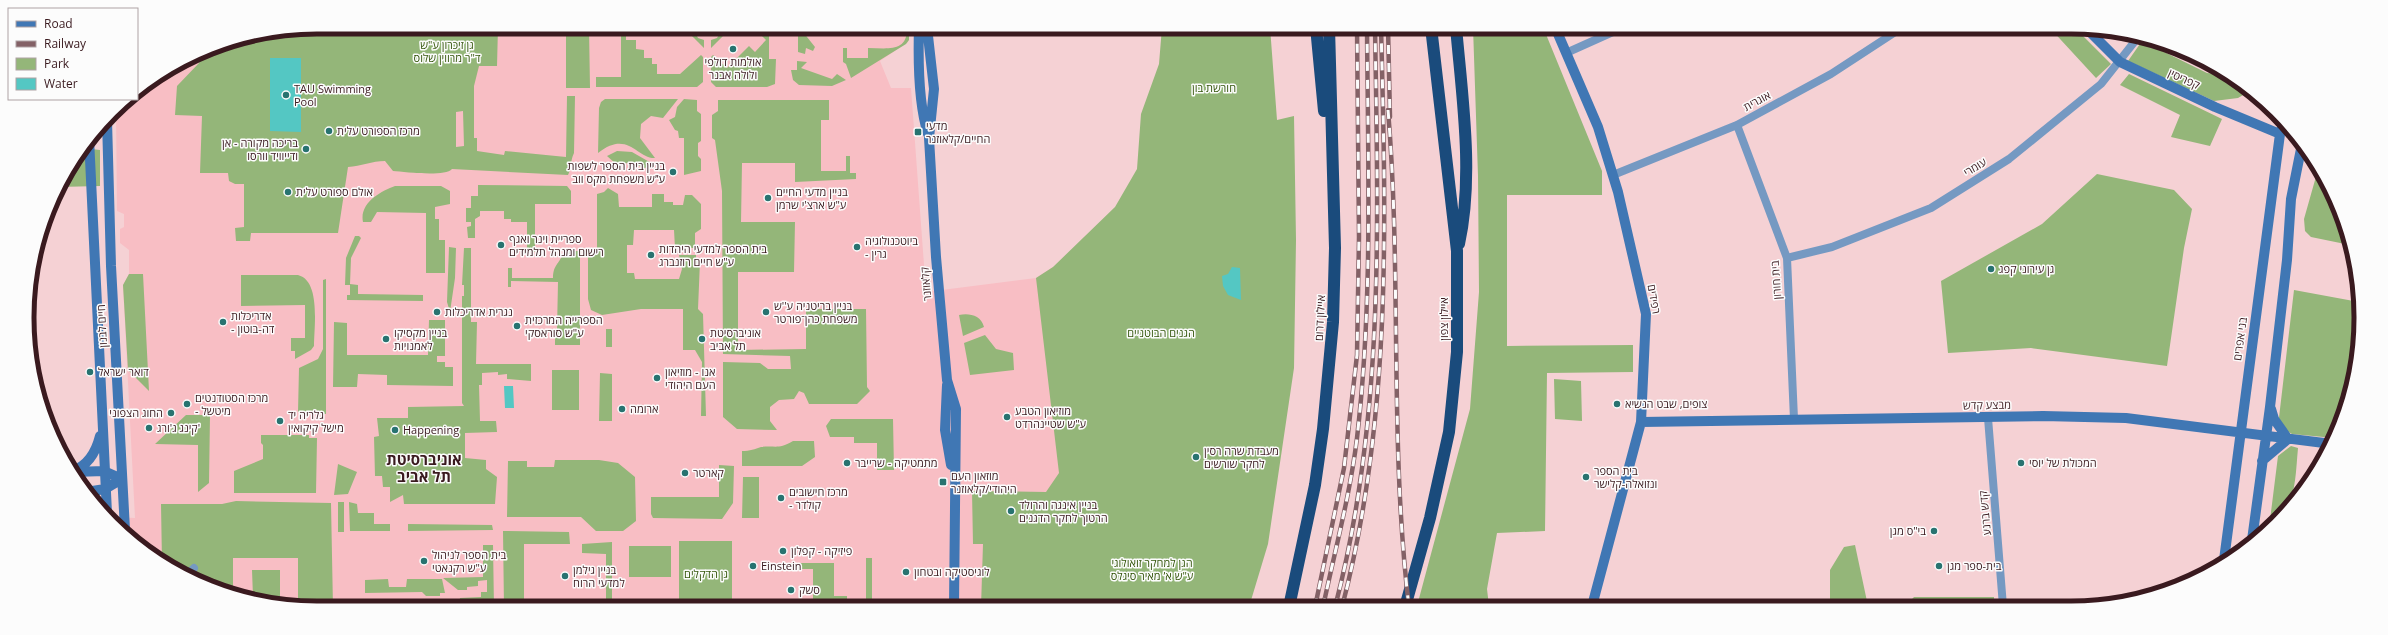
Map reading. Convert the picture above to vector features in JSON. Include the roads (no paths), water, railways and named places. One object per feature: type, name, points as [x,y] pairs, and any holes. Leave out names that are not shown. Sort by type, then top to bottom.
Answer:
[{"type":"highway","points":[[1317,34],[1335,248]]},
{"type":"highway","name":"איילון דרום","points":[[1290,601],[1315,485],[1323,429],[1333,322],[1335,248],[1329,34]]},
{"type":"highway","name":"איילון צפון","points":[[1406,601],[1435,496],[1451,419],[1457,352],[1458,251],[1432,34]]},
{"type":"highway","points":[[1456,34],[1465,166],[1464,223],[1458,251]]},
{"type":"street","name":"קלאוזנר","points":[[919,34],[919,64],[924,121],[929,138]]},
{"type":"street","name":"קלאוזנר","points":[[928,34],[934,89],[929,138],[936,257],[947,380],[945,430],[954,474],[954,601]]},
{"type":"street","name":"רפידים","points":[[1558,34],[1598,127],[1613,175],[1646,314],[1641,422],[1593,601]]},
{"type":"street","points":[[1566,53],[1608,34]]},
{"type":"street","name":"אוגרית","points":[[1613,175],[1737,125],[1831,74],[1892,34]]},
{"type":"street","name":"קפריסין","points":[[2093,35],[2120,62],[2214,106],[2280,134]]},
{"type":"street","name":"עומרי","points":[[1787,258],[1832,247],[1931,208],[2009,159],[2101,84],[2135,41]]},
{"type":"street","name":"בית חורון","points":[[1737,125],[1787,258],[1794,419]]},
{"type":"street","name":"חיים לבנון","points":[[106,128],[125,525]]},
{"type":"street","name":"בני אפרים","points":[[2225,555],[2239,433],[2282,129]]},
{"type":"street","name":"חיים לבנון","points":[[90,150],[106,507]]},
{"type":"street","points":[[2253,534],[2262,461],[2267,436],[2287,260],[2291,198],[2300,152]]},
{"type":"street","points":[[2262,461],[2288,439],[2274,419],[2270,407]]},
{"type":"street","name":"קדש ברנע","points":[[1988,418],[2003,601]]},
{"type":"street","name":"מבצע קדש","points":[[1641,422],[1794,419],[2126,418],[2325,443]]},
{"type":"street","points":[[78,468],[91,458],[102,431]]},
{"type":"street","points":[[80,471],[104,471],[122,479]]},
{"type":"street","points":[[94,491],[105,489],[122,479]]},
{"type":"street","points":[[191,571],[194,568]]},
{"type":"water","name":"TAU Swimming Pool","points":[[270,58],[301,58],[301,132],[270,131]]},
{"type":"water","points":[[1232,267],[1240,268],[1241,300],[1228,295],[1223,286],[1222,276],[1228,274]]},
{"type":"water","points":[[504,386],[513,386],[514,408],[505,408]]},
{"type":"railway","points":[[1316,601],[1344,468],[1357,355],[1359,237],[1357,34]]},
{"type":"railway","points":[[1324,601],[1354,459],[1362,387],[1368,232],[1367,34]]},
{"type":"railway","points":[[1336,601],[1351,535],[1363,464],[1375,318],[1377,246],[1375,34]]},
{"type":"railway","points":[[1343,601],[1358,535],[1370,464],[1378,391],[1384,246],[1381,34]]},
{"type":"railway","points":[[1388,34],[1390,117]]},
{"type":"railway","points":[[1388,110],[1394,234],[1399,483],[1408,601]]},
{"type":"place","name":"אולמות דולפי ולולה אבנר","points":[[733,49]]},
{"type":"place","name":"TAU Swimming Pool","points":[[286,95]]},
{"type":"place","name":"מרכז הספורט עלית","points":[[329,131]]},
{"type":"place","name":"מדעי החיים/קלאוזנר","points":[[918,132]]},
{"type":"place","name":"בריכה מקורה - אן ודייוויד וורסו","points":[[306,149]]},
{"type":"place","name":"בניין בית הספר לשפות ע״ש משפחת מקס ווב","points":[[673,172]]},
{"type":"place","name":"אולם ספורט עלית","points":[[288,192]]},
{"type":"place","name":"בניין מדעי החיים ע\"ש ארצ'י שרמן","points":[[768,198]]},
{"type":"place","name":"ספריית וינר ואגף רישום ומנהל תלמידים","points":[[501,245]]},
{"type":"place","name":"ביוטכנולוגיה - גרין","points":[[857,247]]},
{"type":"place","name":"בית הספר למדעי היהדות ע\"ש חיים רוזנברג","points":[[651,255]]},
{"type":"place","name":"גן עירוני קפג","points":[[1991,269]]},
{"type":"place","name":"נגרית אדריכלות","points":[[437,312]]},
{"type":"place","name":"בניין בריטניה ע''ש משפחת כהן־פורטר","points":[[766,312]]},
{"type":"place","name":"אדריכלות - דה-בוטון","points":[[223,322]]},
{"type":"place","name":"הספרייה המרכזית ע\"ש סוראסקי","points":[[517,326]]},
{"type":"place","name":"בניין מקסיקו לאמנויות","points":[[386,339]]},
{"type":"place","name":"אוניברסיטת תל אביב","points":[[702,339]]},
{"type":"place","name":"דואר ישראל","points":[[90,372]]},
{"type":"place","name":"אנו - מוזיאון העם היהודי","points":[[657,378]]},
{"type":"place","name":"מרכז הסטודנטים - מיטשל","points":[[187,404]]},
{"type":"place","name":"צופים, שבט הנשיא","points":[[1617,404]]},
{"type":"place","name":"ארומה","points":[[622,409]]},
{"type":"place","name":"החוג הצפוני","points":[[171,413]]},
{"type":"place","name":"מוזיאון הטבע ע\"ש שטיינהרדט","points":[[1007,417]]},
{"type":"place","name":"גלריה יד מישל קיקואין","points":[[280,421]]},
{"type":"place","name":"קינג ג'ורג'","points":[[149,428]]},
{"type":"place","name":"Happening","points":[[395,430]]},
{"type":"place","name":"מעבדת שרה רסין לחקר שורשים","points":[[1196,457]]},
{"type":"place","name":"מתמטיקה - שרייבר","points":[[847,463]]},
{"type":"place","name":"המכולת של יוסי","points":[[2021,463]]},
{"type":"place","name":"קארטר","points":[[685,473]]},
{"type":"place","name":"בית הספר ונזואלה-קלישר","points":[[1586,477]]},
{"type":"place","name":"מוזאון העם היהודי/קלאוזנר","points":[[943,482]]},
{"type":"place","name":"מרכז חישובים - קולדר","points":[[781,498]]},
{"type":"place","name":"בניין אינגה והרולד הרטוך לחקר הדגנים","points":[[1011,511]]},
{"type":"place","name":"בי\"ס מגן","points":[[1934,531]]},
{"type":"place","name":"פיזיקה - קפלון","points":[[783,551]]},
{"type":"place","name":"בית הספר לניהול ע\"ש רקנאטי","points":[[424,561]]},
{"type":"place","name":"Einstein","points":[[753,566]]},
{"type":"place","name":"בית-ספר מגן","points":[[1939,566]]},
{"type":"place","name":"לוגיסטיקה ובטחון","points":[[906,572]]},
{"type":"place","name":"בניין גילמן למדעי הרוח","points":[[565,576]]},
{"type":"place","name":"סשק","points":[[791,590]]},
{"type":"district","name":"אוניברסיטת תל אביב","points":[[424,468]]},
{"type":"park label","name":"גן זיכרון ע\"ש ד\"ר מרווין שלוס","points":[[447,51]]},
{"type":"park label","name":"חורשת בון","points":[[1214,88]]},
{"type":"park label","name":"הגנים הבוטניים","points":[[1161,333]]},
{"type":"park label","name":"הגן למחקר זואולוגי ע\"ש א׳ מאיר סיגלס","points":[[1152,569]]},
{"type":"park label","name":"גן הדקלים","points":[[706,574]]}]
